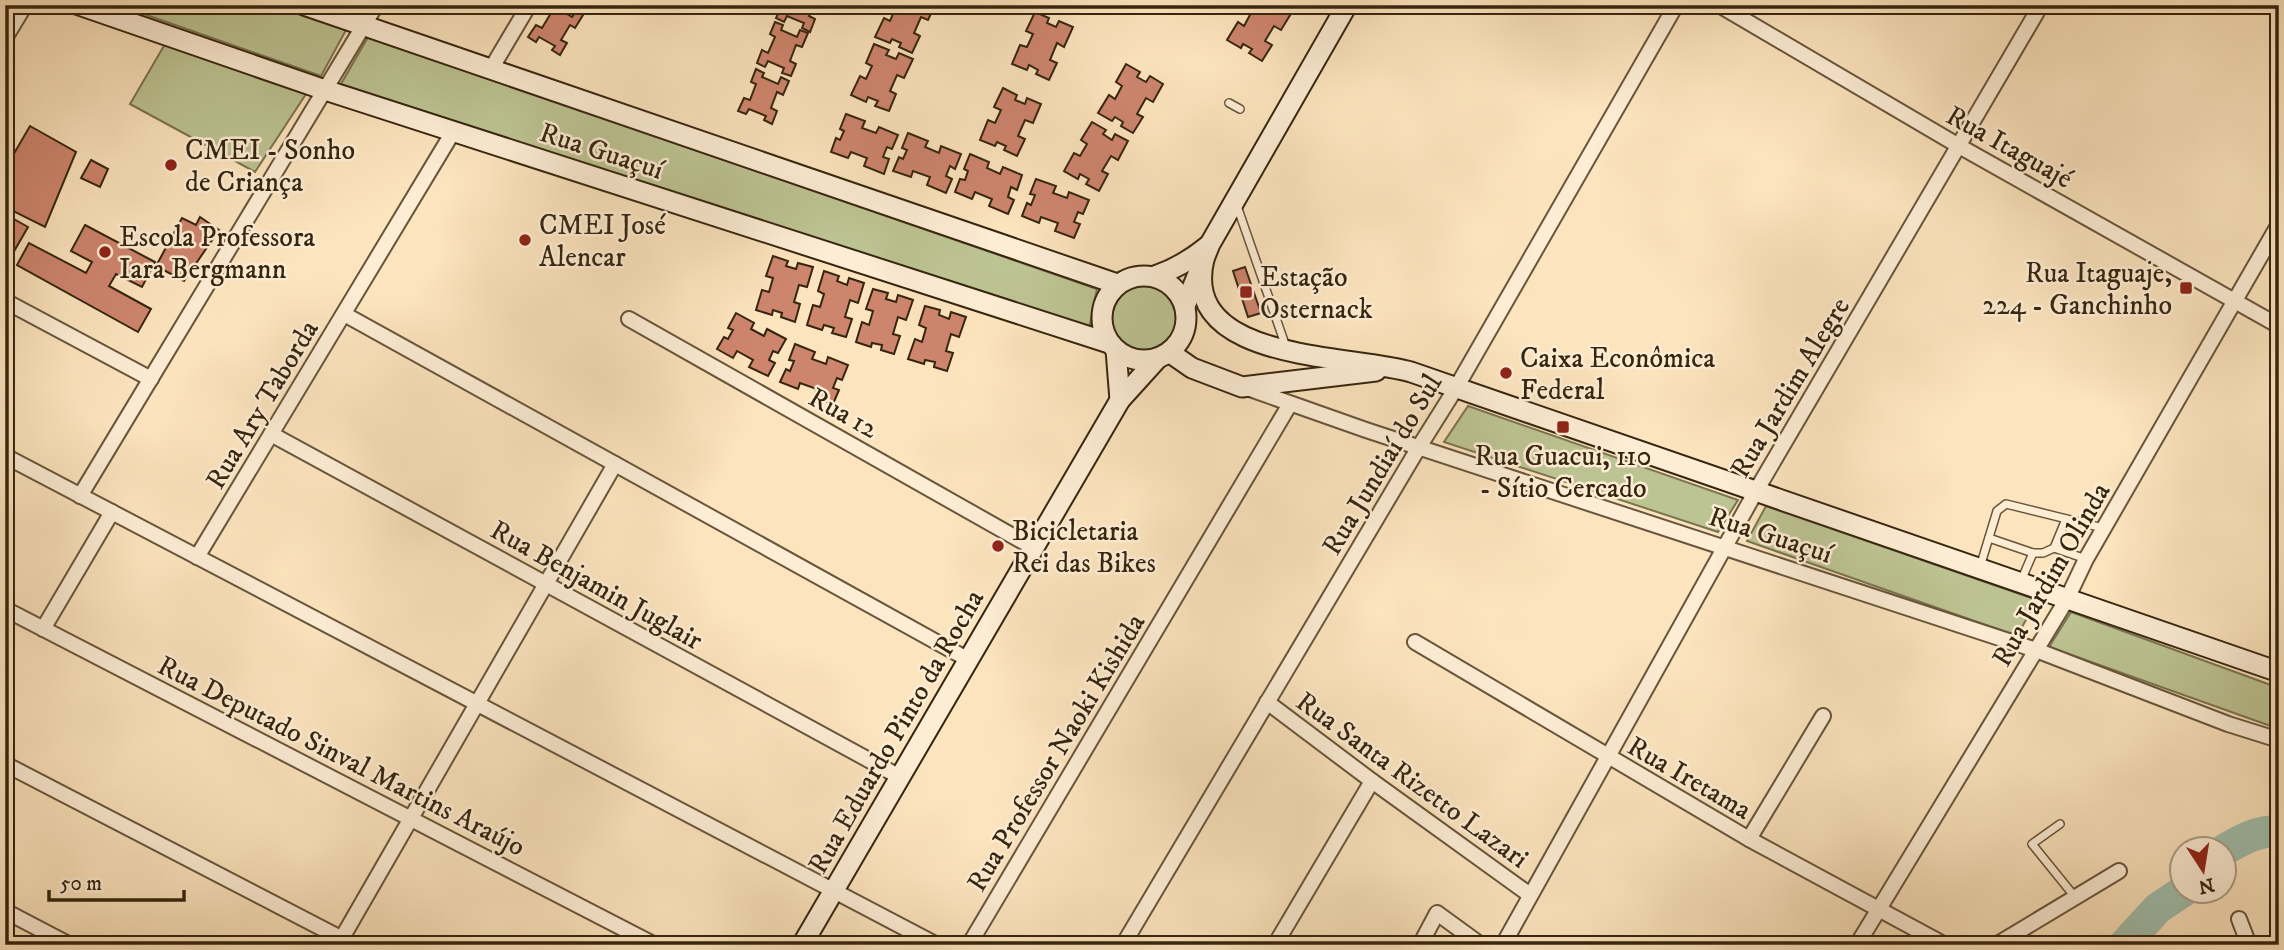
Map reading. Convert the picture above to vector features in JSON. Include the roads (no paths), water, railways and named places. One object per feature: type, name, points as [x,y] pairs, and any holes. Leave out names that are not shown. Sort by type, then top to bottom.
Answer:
[{"type":"main road","name":"Rua Guaçuí","points":[[79,5],[325,90],[1112,346]]},
{"type":"main road","name":"Rua Guaçuí","points":[[304,5],[1117,284]]},
{"type":"main road","points":[[1186,312],[1179,293],[1169,283],[1156,276],[1128,278],[1117,284],[1102,306],[1103,332],[1112,346],[1125,356],[1135,359],[1163,355],[1178,343],[1184,332],[1186,312],[1207,252],[1347,5]]},
{"type":"main road","points":[[1156,276],[1207,252]]},
{"type":"main road","points":[[1207,252],[1201,279],[1203,291],[1218,320]]},
{"type":"main road","name":"Rua Guaçuí","points":[[1186,312],[1218,320],[1258,343],[1288,351],[1399,369],[2279,672]]},
{"type":"main road","points":[[1112,346],[1120,400]]},
{"type":"main road","points":[[1242,387],[1277,376],[1288,351]]},
{"type":"main road","name":"Rua Guaçuí","points":[[1163,355],[1242,387],[1399,369]]},
{"type":"main road","name":"Rua Eduardo Pinto da Rocha","points":[[802,945],[1120,400],[1163,355]]},
{"type":"street","points":[[5,38],[25,5]]},
{"type":"street","points":[[80,495],[376,5]]},
{"type":"street","points":[[491,69],[530,5]]},
{"type":"street","name":"Rua Jundiaí do Sul","points":[[1122,945],[1456,388],[1676,5]]},
{"type":"street","name":"Rua Itaguajé","points":[[1720,5],[1959,146],[2279,326]]},
{"type":"street","name":"Rua Jardim Alegre","points":[[1503,945],[1756,491],[2041,5]]},
{"type":"street","name":"Rua Ary Taborda","points":[[197,557],[453,132]]},
{"type":"street","name":"Rua Jardim Olinda","points":[[1857,945],[2067,599],[2086,559],[2279,224]]},
{"type":"street","points":[[5,301],[151,379]]},
{"type":"street","points":[[344,314],[969,660]]},
{"type":"street","name":"Rua 12","points":[[629,319],[1034,548]]},
{"type":"street","name":"Rua Guaçuí","points":[[1242,387],[2036,650],[2228,724],[2279,740]]},
{"type":"street","name":"Rua Professor Naoki Kishida","points":[[969,945],[1290,404]]},
{"type":"street","name":"Rua Benjamin Juglair","points":[[271,434],[900,778]]},
{"type":"street","points":[[5,456],[937,945]]},
{"type":"street","points":[[5,764],[345,943],[411,818],[615,464]]},
{"type":"street","points":[[43,629],[112,512]]},
{"type":"street","name":"Rua Deputado Sinval Martins Araújo","points":[[5,610],[655,945]]},
{"type":"street","name":"Rua Iretama","points":[[1415,642],[1749,839],[1945,945]]},
{"type":"street","name":"Rua Santa Rizetto Lazari","points":[[1267,702],[1530,895]]},
{"type":"street","points":[[1749,839],[1823,716]]},
{"type":"street","points":[[1275,945],[1372,781]]},
{"type":"street","points":[[1996,945],[2119,871]]},
{"type":"street","points":[[5,911],[69,945]]},
{"type":"street","points":[[1420,945],[1437,913],[1481,945]]},
{"type":"street","points":[[2239,919],[2249,945]]},
{"type":"lane","points":[[1229,103],[1240,109]]},
{"type":"lane","points":[[1235,200],[1288,351]]},
{"type":"lane","points":[[1979,569],[1997,511],[2006,505],[2104,528]]},
{"type":"lane","points":[[1989,538],[2033,553],[2043,553],[2054,548],[2066,519]]},
{"type":"lane","points":[[2054,548],[2086,559]]},
{"type":"lane","points":[[2021,583],[2033,553]]},
{"type":"lane","points":[[2060,824],[2032,844],[2075,897]]},
{"type":"waterway","points":[[2238,842],[2264,832],[2279,831]]},
{"type":"waterway","points":[[2124,945],[2158,908],[2168,901]]},
{"type":"place","name":"CMEI - Sonho de Criança","points":[[171,165]]},
{"type":"place","name":"CMEI José Alencar","points":[[525,240]]},
{"type":"place","name":"Escola Professora Iara Bergmann","points":[[105,252]]},
{"type":"place","name":"Rua Itaguaje, 224 - Ganchinho","points":[[2186,288]]},
{"type":"place","name":"Estação Osternack","points":[[1246,292]]},
{"type":"place","name":"Caixa Econômica Federal","points":[[1506,373]]},
{"type":"place","name":"Rua Guacui, 110 - Sítio Cercado","points":[[1563,427]]},
{"type":"place","name":"Bicicletaria Rei das Bikes","points":[[998,546]]}]
